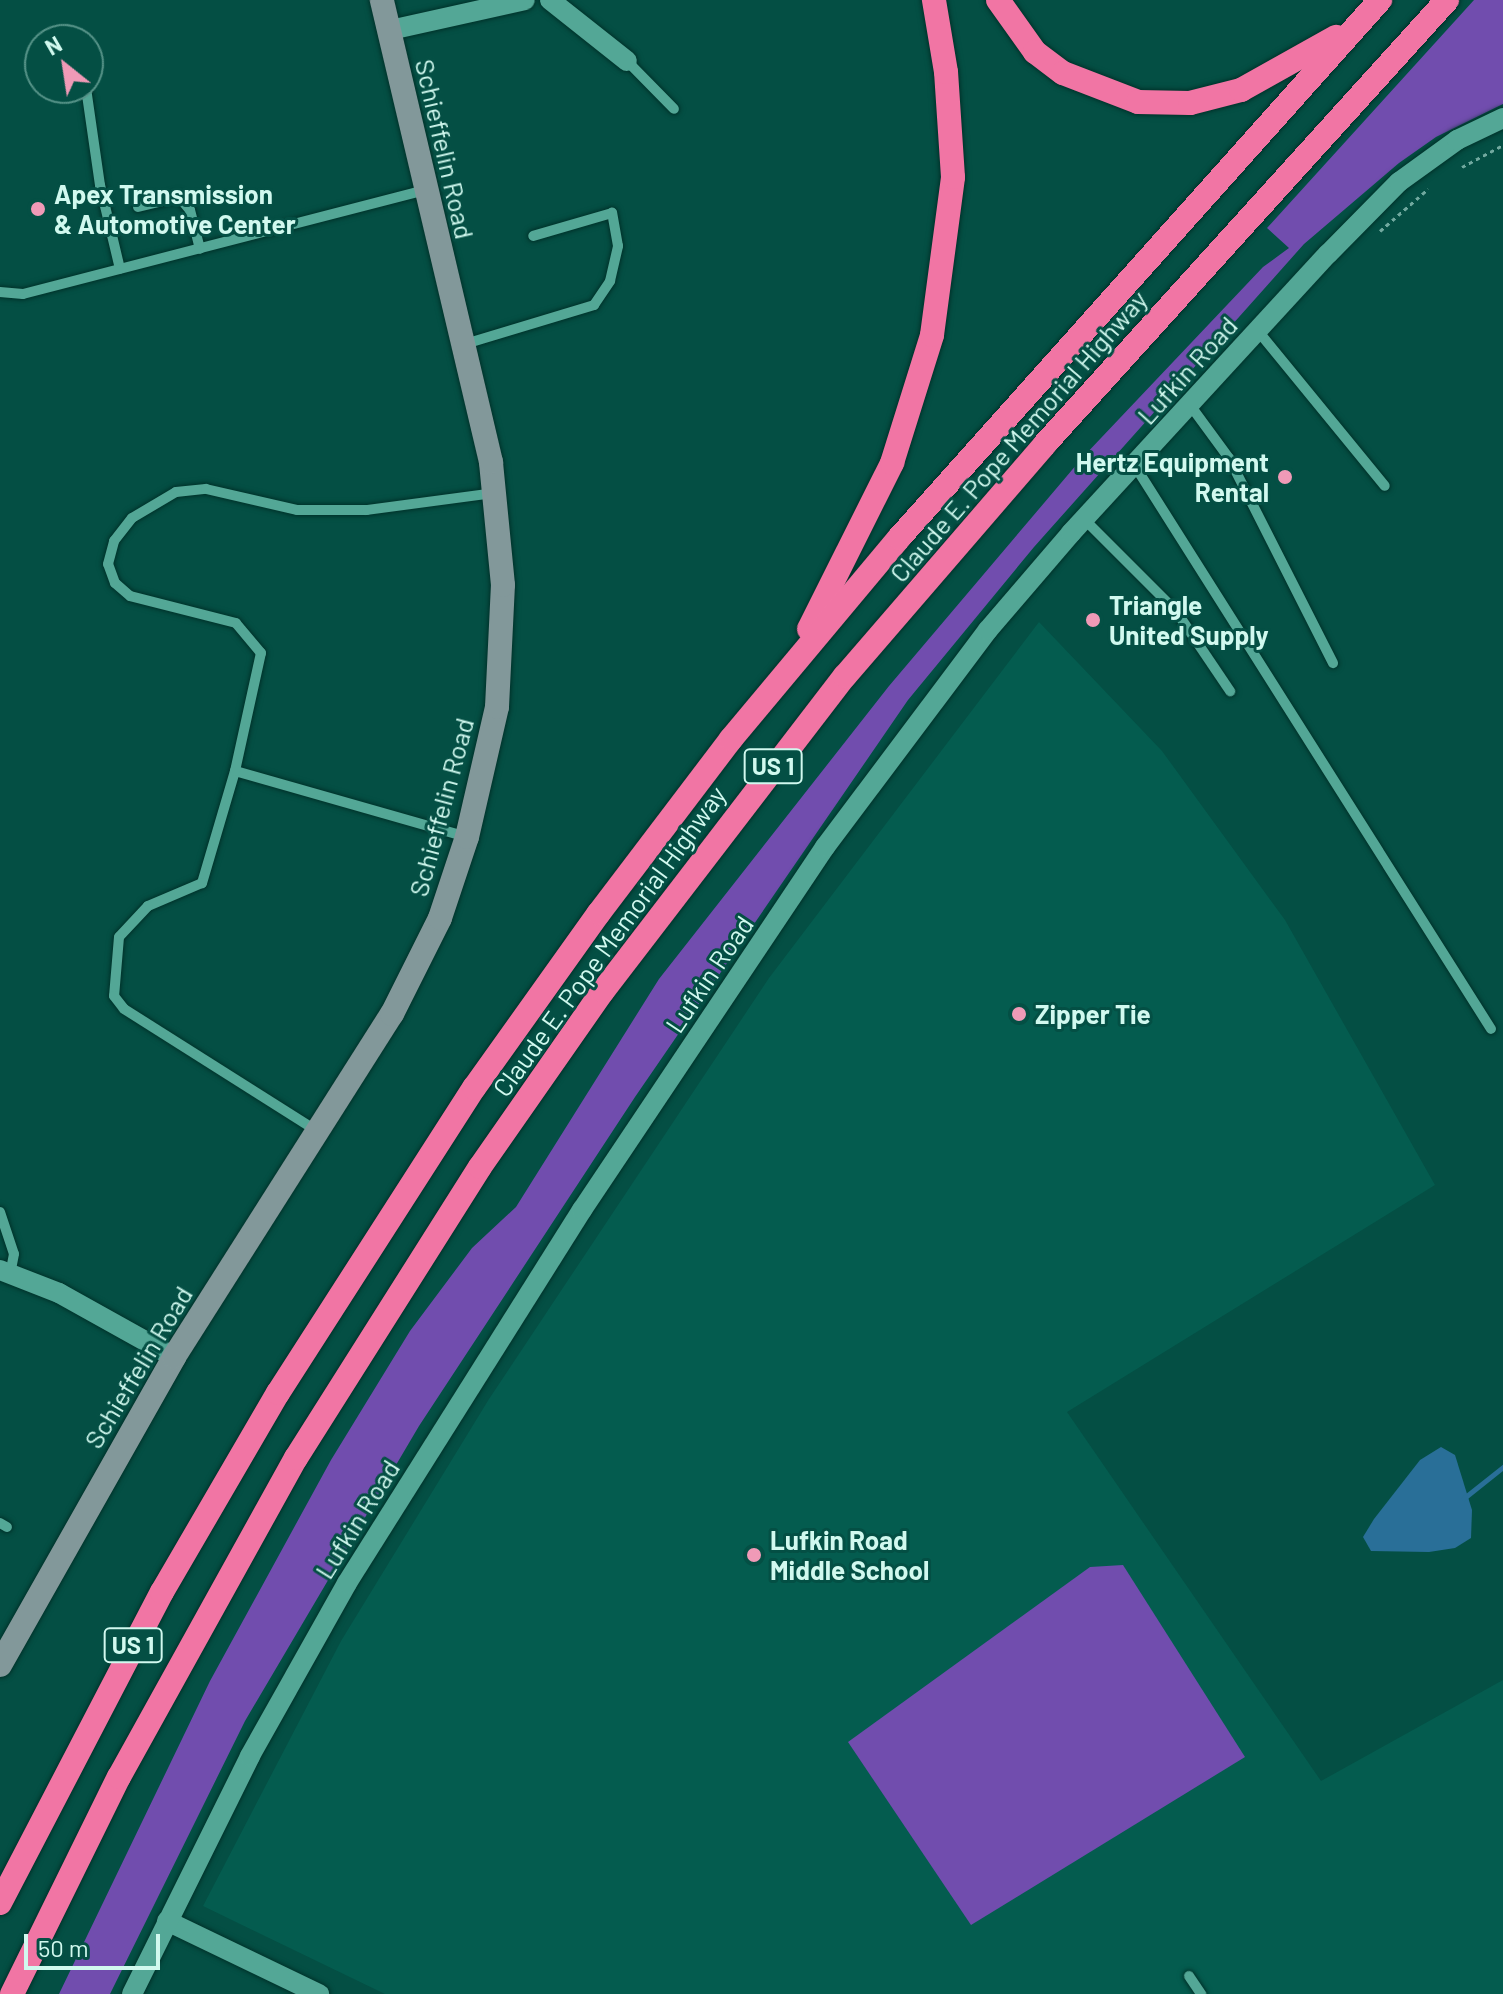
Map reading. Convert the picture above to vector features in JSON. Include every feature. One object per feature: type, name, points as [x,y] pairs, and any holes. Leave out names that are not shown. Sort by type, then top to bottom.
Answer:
[{"type":"highway","points":[[793,663],[892,463],[932,335],[953,177],[947,85],[934,0]]},
{"type":"highway","points":[[998,0],[1035,52],[1063,73],[1138,102],[1190,103],[1241,90],[1360,23]]},
{"type":"highway","name":"Claude E. Pope Memorial Highway","points":[[0,1903],[162,1592],[383,1225],[599,913],[793,663],[1380,0]]},
{"type":"highway","name":"Claude E. Pope Memorial Highway","points":[[12,1994],[119,1777],[296,1458],[480,1167],[603,991],[703,855],[856,664],[1045,444],[1447,0]]},
{"type":"street","name":"Schieffelin Road","points":[[0,1665],[8,1632],[174,1357],[392,1014],[440,918],[467,837],[497,707],[503,585],[494,493],[463,345],[382,0]]},
{"type":"street","points":[[390,30],[525,0]]},
{"type":"street","points":[[550,0],[570,7],[627,61]]},
{"type":"street","name":"Lufkin Road","points":[[132,1994],[250,1756],[347,1583],[582,1210],[825,847],[988,630],[1084,519],[1258,331],[1399,182],[1457,140],[1503,118]]},
{"type":"street","points":[[5,1272],[59,1293],[174,1357]]},
{"type":"street","points":[[167,1921],[319,1994]]},
{"type":"lane","points":[[627,61],[674,109]]},
{"type":"lane","points":[[88,104],[100,185],[120,269]]},
{"type":"lane","points":[[0,292],[23,294],[425,190]]},
{"type":"lane","points":[[138,207],[179,197],[190,210],[200,249]]},
{"type":"lane","points":[[463,345],[594,305],[610,281],[618,246],[612,213],[533,236]]},
{"type":"lane","points":[[1258,331],[1385,486]]},
{"type":"lane","points":[[1190,405],[1229,458],[1333,663]]},
{"type":"lane","points":[[1135,466],[1491,1029]]},
{"type":"lane","points":[[317,1131],[124,1009],[114,996],[119,937],[148,906],[202,883],[235,771],[261,653],[236,623],[130,596],[115,583],[108,564],[114,541],[132,518],[176,492],[206,489],[297,510],[367,510],[494,493]]},
{"type":"lane","points":[[1084,519],[1176,611],[1230,691]]},
{"type":"lane","points":[[235,771],[467,837]]},
{"type":"lane","points":[[0,1212],[14,1254],[5,1272]]},
{"type":"lane","points":[[1189,1976],[1201,1994]]},
{"type":"path","points":[[1462,167],[1503,145]]},
{"type":"path","points":[[1371,239],[1428,189]]},
{"type":"shaded area","points":[[1474,0],[1503,0],[1503,104],[1436,137],[1399,163],[1304,244],[1034,547],[908,700],[635,1097],[419,1426],[245,1721],[110,1994],[59,1994],[210,1681],[331,1460],[410,1331],[472,1248],[516,1207],[659,979],[889,686],[1083,457],[1263,267],[1289,248],[1267,228]]},
{"type":"shaded area","points":[[1039,622],[1162,751],[1285,920],[1435,1185],[1067,1412],[1321,1781],[1503,1680],[1503,1994],[385,1994],[203,1906],[341,1641],[489,1399],[769,978]]},
{"type":"shaded area","points":[[1123,1565],[1245,1757],[971,1925],[848,1742],[1090,1567]]},
{"type":"water","points":[[1441,1447],[1455,1455],[1472,1510],[1471,1538],[1455,1548],[1429,1552],[1371,1551],[1363,1537],[1374,1519],[1420,1460]]},
{"type":"waterway","points":[[1464,1498],[1503,1467]]},
{"type":"place","name":"Apex Transmission & Automotive Center","points":[[38,209]]},
{"type":"place","name":"Hertz Equipment Rental","points":[[1285,477]]},
{"type":"place","name":"Triangle United Supply","points":[[1093,620]]},
{"type":"place","name":"Zipper Tie","points":[[1019,1014]]},
{"type":"place","name":"Lufkin Road Middle School","points":[[754,1555]]}]
